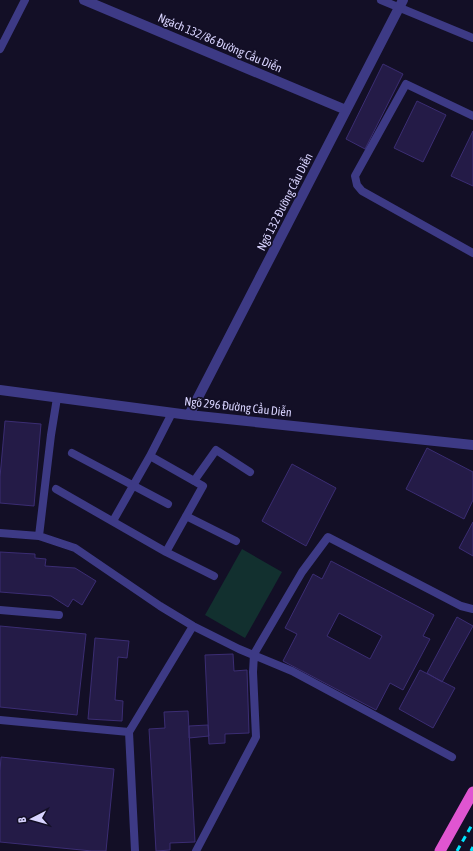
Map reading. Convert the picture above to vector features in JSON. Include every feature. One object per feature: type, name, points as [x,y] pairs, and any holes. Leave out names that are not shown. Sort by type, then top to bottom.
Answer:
[{"type":"highway","points":[[440,851],[473,792]]},
{"type":"street","name":"Ngách 132/86 Đường Cầu Diễn","points":[[84,0],[346,110]]},
{"type":"street","name":"Ngõ 132 Đường Cầu Diễn","points":[[189,415],[401,4]]},
{"type":"street","name":"Ngõ 296 Đường Cầu Diễn","points":[[0,390],[189,415],[473,445]]},
{"type":"lane","points":[[0,49],[25,0]]},
{"type":"lane","points":[[381,0],[401,4],[473,38]]},
{"type":"lane","points":[[473,116],[406,84],[355,176],[357,185],[362,191],[473,253]]},
{"type":"lane","points":[[40,536],[51,434],[57,398]]},
{"type":"lane","points":[[114,521],[172,413]]},
{"type":"lane","points":[[194,481],[216,450],[250,472]]},
{"type":"lane","points":[[72,453],[168,504]]},
{"type":"lane","points":[[150,456],[203,486],[166,552]]},
{"type":"lane","points":[[56,489],[166,552],[214,576]]},
{"type":"lane","points":[[186,516],[236,541]]},
{"type":"lane","points":[[0,533],[40,536],[75,548],[160,606],[193,626],[239,649],[292,671],[452,757]]},
{"type":"lane","points":[[196,851],[256,737],[254,654],[302,572],[328,537],[461,606],[473,610]]},
{"type":"lane","points":[[0,610],[59,615]]},
{"type":"lane","points":[[135,851],[129,732],[193,626]]},
{"type":"lane","points":[[0,720],[129,732]]},
{"type":"green space","points":[[242,549],[282,572],[245,638],[205,615]]},
{"type":"building","points":[[383,64],[403,74],[365,149],[346,139]]},
{"type":"building","points":[[417,101],[446,115],[423,162],[394,148]]},
{"type":"building","points":[[473,131],[473,186],[451,176]]},
{"type":"building","points":[[5,421],[41,424],[34,506],[0,503],[0,477]]},
{"type":"building","points":[[427,448],[473,472],[473,500],[464,519],[406,489]]},
{"type":"building","points":[[292,464],[336,488],[306,546],[262,521]]},
{"type":"building","points":[[473,522],[473,556],[459,548]]},
{"type":"building","points":[[0,552],[35,554],[35,558],[46,559],[45,566],[75,568],[96,581],[82,605],[73,599],[68,607],[51,596],[0,592]]},
{"type":"building","points":[[331,561],[434,615],[423,636],[430,639],[403,690],[390,683],[376,710],[283,661],[297,634],[285,628],[313,574],[322,579]],"holes":[[[339,613],[382,636],[370,659],[327,636]]]},
{"type":"building","points":[[457,617],[473,626],[442,682],[427,673]]},
{"type":"building","points":[[0,626],[86,634],[77,715],[0,707]]},
{"type":"building","points":[[95,638],[129,641],[127,658],[118,657],[115,700],[123,701],[122,721],[88,719]]},
{"type":"building","points":[[233,654],[234,671],[247,670],[249,733],[225,734],[225,743],[209,744],[205,655]]},
{"type":"building","points":[[420,670],[455,688],[433,728],[399,709]]},
{"type":"building","points":[[188,711],[195,842],[170,843],[170,850],[156,851],[149,729],[165,728],[164,712]]},
{"type":"building","points":[[208,725],[209,736],[189,738],[189,726]]},
{"type":"building","points":[[1,757],[114,769],[106,851],[0,842]]},
{"type":"railway","points":[[457,851],[473,823]]},
{"type":"railway","points":[[471,851],[473,847]]}]
